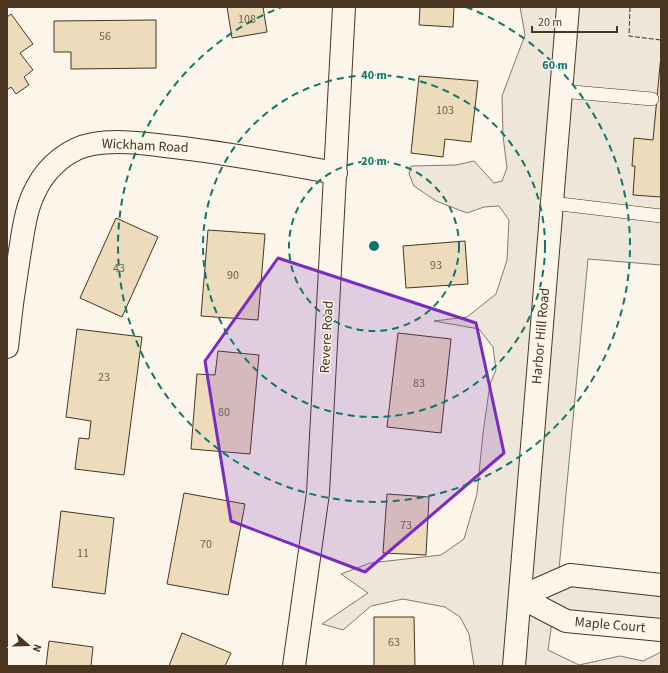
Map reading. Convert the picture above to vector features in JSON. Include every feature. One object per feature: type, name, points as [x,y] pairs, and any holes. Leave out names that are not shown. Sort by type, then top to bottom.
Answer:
[{"type":"street","name":"Revere Road","points":[[294,666],[318,493],[344,7]]},
{"type":"street","name":"Harbor Hill Road","points":[[514,666],[568,7]]},
{"type":"street","name":"Wickham Road","points":[[7,347],[24,226],[30,204],[36,187],[45,174],[58,160],[76,149],[92,144],[112,143],[155,145],[195,149],[336,173]]},
{"type":"street","points":[[520,597],[570,575],[661,584]]},
{"type":"street","name":"Maple Court","points":[[520,597],[566,621],[661,630]]},
{"type":"lane","points":[[561,91],[652,99]]},
{"type":"lane","points":[[552,203],[661,216]]},
{"type":"highlighted area","points":[[278,258],[476,323],[504,453],[365,572],[231,521],[205,361]]},
{"type":"shaded area","points":[[520,7],[661,7],[661,265],[588,259],[558,580],[661,585],[661,630],[553,615],[548,650],[579,665],[620,656],[643,661],[661,652],[661,666],[474,666],[469,634],[460,617],[445,607],[403,599],[371,606],[343,630],[322,624],[368,593],[341,574],[370,563],[441,555],[464,539],[477,494],[483,433],[490,384],[496,370],[493,347],[479,329],[434,321],[467,317],[496,294],[507,260],[509,220],[499,206],[484,207],[467,213],[436,201],[414,186],[409,174],[411,166],[456,165],[474,161],[494,183],[502,181],[507,168],[503,136],[502,96],[525,35]]},
{"type":"building","points":[[227,7],[263,7],[267,32],[232,38]]},
{"type":"building","points":[[420,7],[454,7],[453,27],[419,25]]},
{"type":"building","points":[[11,14],[33,44],[20,53],[33,70],[24,77],[29,85],[16,94],[11,87],[7,90],[7,17]]},
{"type":"building","points":[[156,20],[156,68],[71,69],[71,52],[54,52],[54,21]]},
{"type":"building","points":[[661,55],[661,197],[633,195],[635,166],[632,166],[634,138],[653,140]]},
{"type":"building","points":[[419,76],[478,81],[471,142],[445,139],[443,157],[411,153]]},
{"type":"building","points":[[116,218],[158,237],[122,317],[80,298]]},
{"type":"building","points":[[208,230],[265,234],[258,320],[201,316]]},
{"type":"building","points":[[465,241],[468,284],[406,288],[403,246]]},
{"type":"building","points":[[77,329],[142,337],[124,475],[75,469],[79,438],[89,439],[91,421],[66,417]]},
{"type":"building","points":[[398,333],[451,339],[441,433],[387,427]]},
{"type":"building","points":[[218,351],[259,355],[250,454],[191,449],[197,374],[215,375]]},
{"type":"building","points":[[184,493],[245,504],[228,595],[167,584]]},
{"type":"building","points":[[387,494],[429,497],[426,555],[383,553]]},
{"type":"building","points":[[61,511],[114,518],[105,594],[52,587]]},
{"type":"building","points":[[374,617],[414,617],[415,666],[374,666]]},
{"type":"building","points":[[182,633],[231,653],[225,666],[169,666]]},
{"type":"building","points":[[49,641],[93,647],[91,666],[46,666]]},
{"type":"fence","points":[[630,7],[629,36],[661,40]]}]
